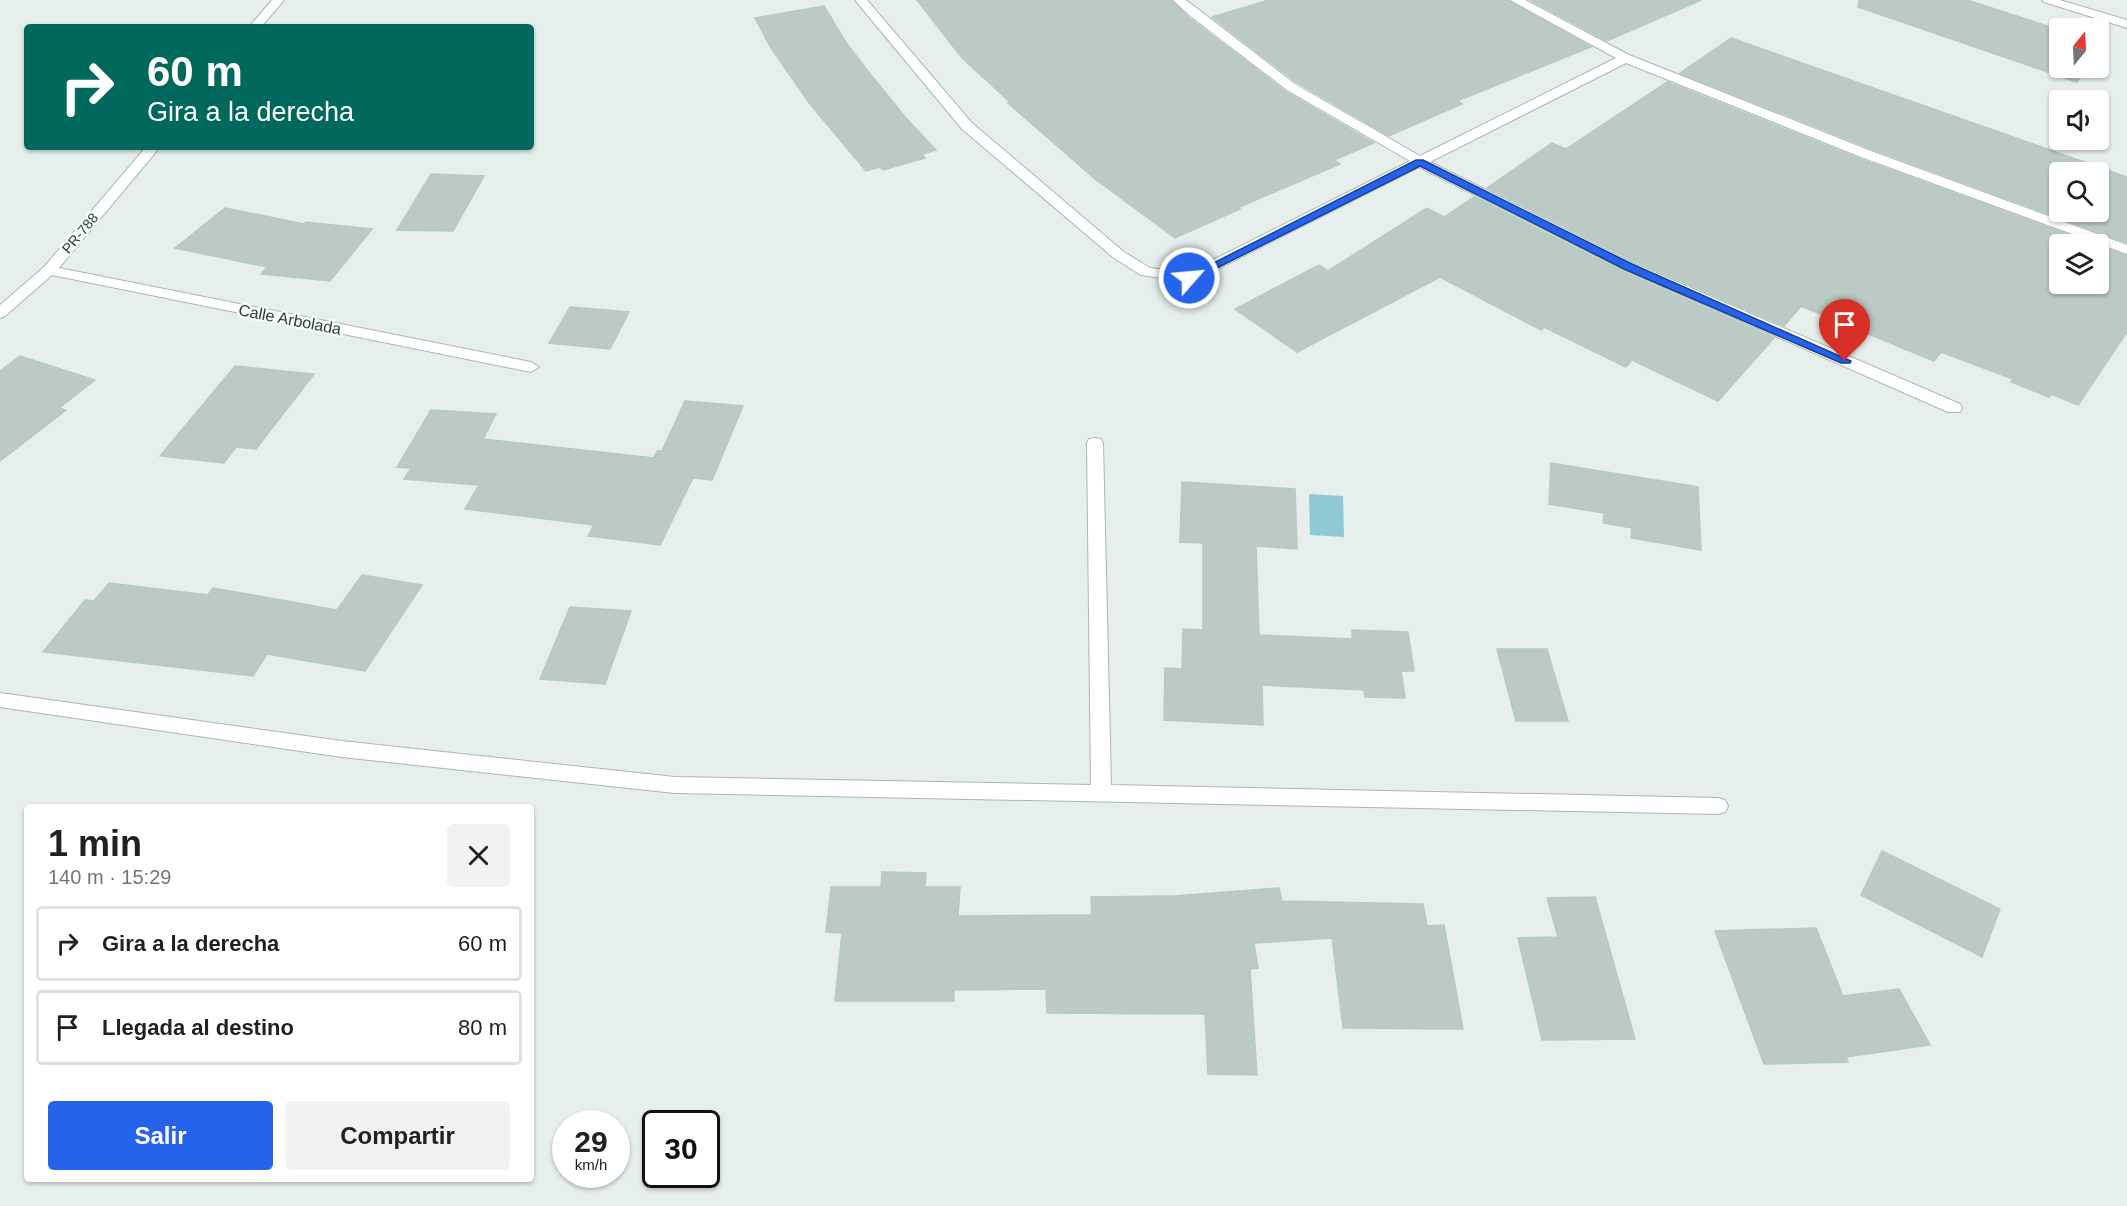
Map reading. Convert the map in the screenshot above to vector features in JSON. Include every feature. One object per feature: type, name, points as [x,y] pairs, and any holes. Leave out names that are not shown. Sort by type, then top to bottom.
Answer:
[{"type":"street","points":[[258,24],[278,0]]},
{"type":"street","points":[[861,0],[967,126],[1119,255],[1146,272],[1189,278],[1625,58]]},
{"type":"street","points":[[1179,0],[1291,87],[1420,162],[1628,266],[1954,408]]},
{"type":"street","points":[[1516,0],[1625,58],[1866,154],[2127,250]]},
{"type":"street","points":[[2048,0],[2127,24]]},
{"type":"street","name":"PR-788","points":[[0,313],[49,270],[150,150]]},
{"type":"street","name":"Calle Arbolada","points":[[49,270],[531,368]]},
{"type":"street","points":[[1095,443],[1101,794]]},
{"type":"street","points":[[0,700],[342,749],[675,785],[1718,806]]},
{"type":"water","points":[[1309,494],[1343,496],[1344,537],[1310,535]]},
{"type":"building","points":[[917,0],[1171,0],[1188,17],[1286,92],[1374,143],[1334,160],[1340,164],[1237,208],[1240,209],[1175,238],[1095,179],[1008,103],[1010,102],[962,58]]},
{"type":"building","points":[[1269,0],[1508,0],[1591,47],[1457,101],[1462,104],[1389,136],[1296,82],[1212,17]]},
{"type":"building","points":[[1530,0],[1701,0],[1607,41]]},
{"type":"building","points":[[1859,0],[1967,0],[2049,26],[2049,72],[1858,7]]},
{"type":"building","points":[[824,6],[845,41],[867,70],[906,118],[936,150],[922,154],[925,158],[883,170],[880,167],[866,171],[810,104],[771,48],[755,18]]},
{"type":"building","points":[[1731,38],[2084,162],[2049,162],[2049,214],[1872,149],[1680,73]]},
{"type":"building","points":[[2065,78],[2080,78],[2077,82]]},
{"type":"building","points":[[1667,82],[1860,159],[2066,234],[2049,234],[2049,294],[2109,294],[2109,250],[2127,256],[2127,332],[2078,405],[2051,394],[2049,397],[2011,382],[2013,379],[1941,352],[1934,361],[1801,306],[1784,326],[1634,261],[1487,188],[1552,143],[1566,149]]},
{"type":"building","points":[[2109,171],[2127,177],[2127,243],[2109,236],[2109,234],[2103,234],[2070,222],[2109,222]]},
{"type":"building","points":[[431,174],[484,176],[453,231],[397,230]]},
{"type":"building","points":[[1474,197],[1622,271],[1774,338],[1718,401],[1632,360],[1626,367],[1544,327],[1541,330],[1440,277],[1297,352],[1235,309],[1319,265],[1328,271],[1427,208],[1444,217]]},
{"type":"building","points":[[225,208],[304,224],[306,222],[372,229],[330,281],[261,274],[267,267],[175,248]]},
{"type":"building","points":[[570,307],[629,312],[610,349],[549,343]]},
{"type":"building","points":[[20,356],[95,380],[59,408],[66,410],[0,461],[0,371]]},
{"type":"building","points":[[235,366],[314,374],[256,449],[236,447],[224,463],[160,456]]},
{"type":"building","points":[[685,401],[743,406],[712,480],[693,478],[660,545],[588,536],[594,525],[465,509],[479,485],[404,479],[411,468],[397,467],[431,410],[496,414],[483,439],[654,458],[657,451],[662,451]]},
{"type":"building","points":[[1551,463],[1698,487],[1701,550],[1631,538],[1632,528],[1603,523],[1604,513],[1549,504]]},
{"type":"building","points":[[1182,482],[1295,489],[1297,549],[1256,546],[1259,635],[1352,639],[1352,630],[1408,632],[1414,671],[1401,671],[1405,698],[1365,697],[1364,690],[1262,685],[1263,725],[1164,720],[1165,668],[1182,669],[1183,629],[1203,630],[1203,543],[1180,542]]},
{"type":"building","points":[[362,575],[422,585],[365,671],[267,654],[253,676],[43,652],[85,600],[94,601],[109,583],[208,595],[213,588],[337,610]]},
{"type":"building","points":[[570,607],[631,611],[605,684],[540,679]]},
{"type":"building","points":[[1497,649],[1547,649],[1568,721],[1516,721]]},
{"type":"building","points":[[1882,851],[2000,909],[1982,957],[1861,895]]},
{"type":"building","points":[[882,872],[926,873],[925,887],[960,887],[958,916],[1092,915],[1091,897],[1174,896],[1279,888],[1282,901],[1423,904],[1427,926],[1444,925],[1463,1029],[1343,1028],[1332,938],[1254,943],[1258,968],[1250,969],[1257,1075],[1208,1074],[1205,1014],[1047,1013],[1046,989],[954,990],[954,1001],[835,1001],[842,933],[826,932],[831,887],[881,887]]},
{"type":"building","points":[[1595,897],[1635,1039],[1542,1040],[1518,938],[1558,937],[1547,898]]},
{"type":"building","points":[[1816,928],[1843,996],[1899,989],[1930,1045],[1846,1057],[1848,1062],[1764,1064],[1715,931]]},
{"type":"route","points":[[1189,278],[1420,162],[1628,266],[1845,361]]}]
